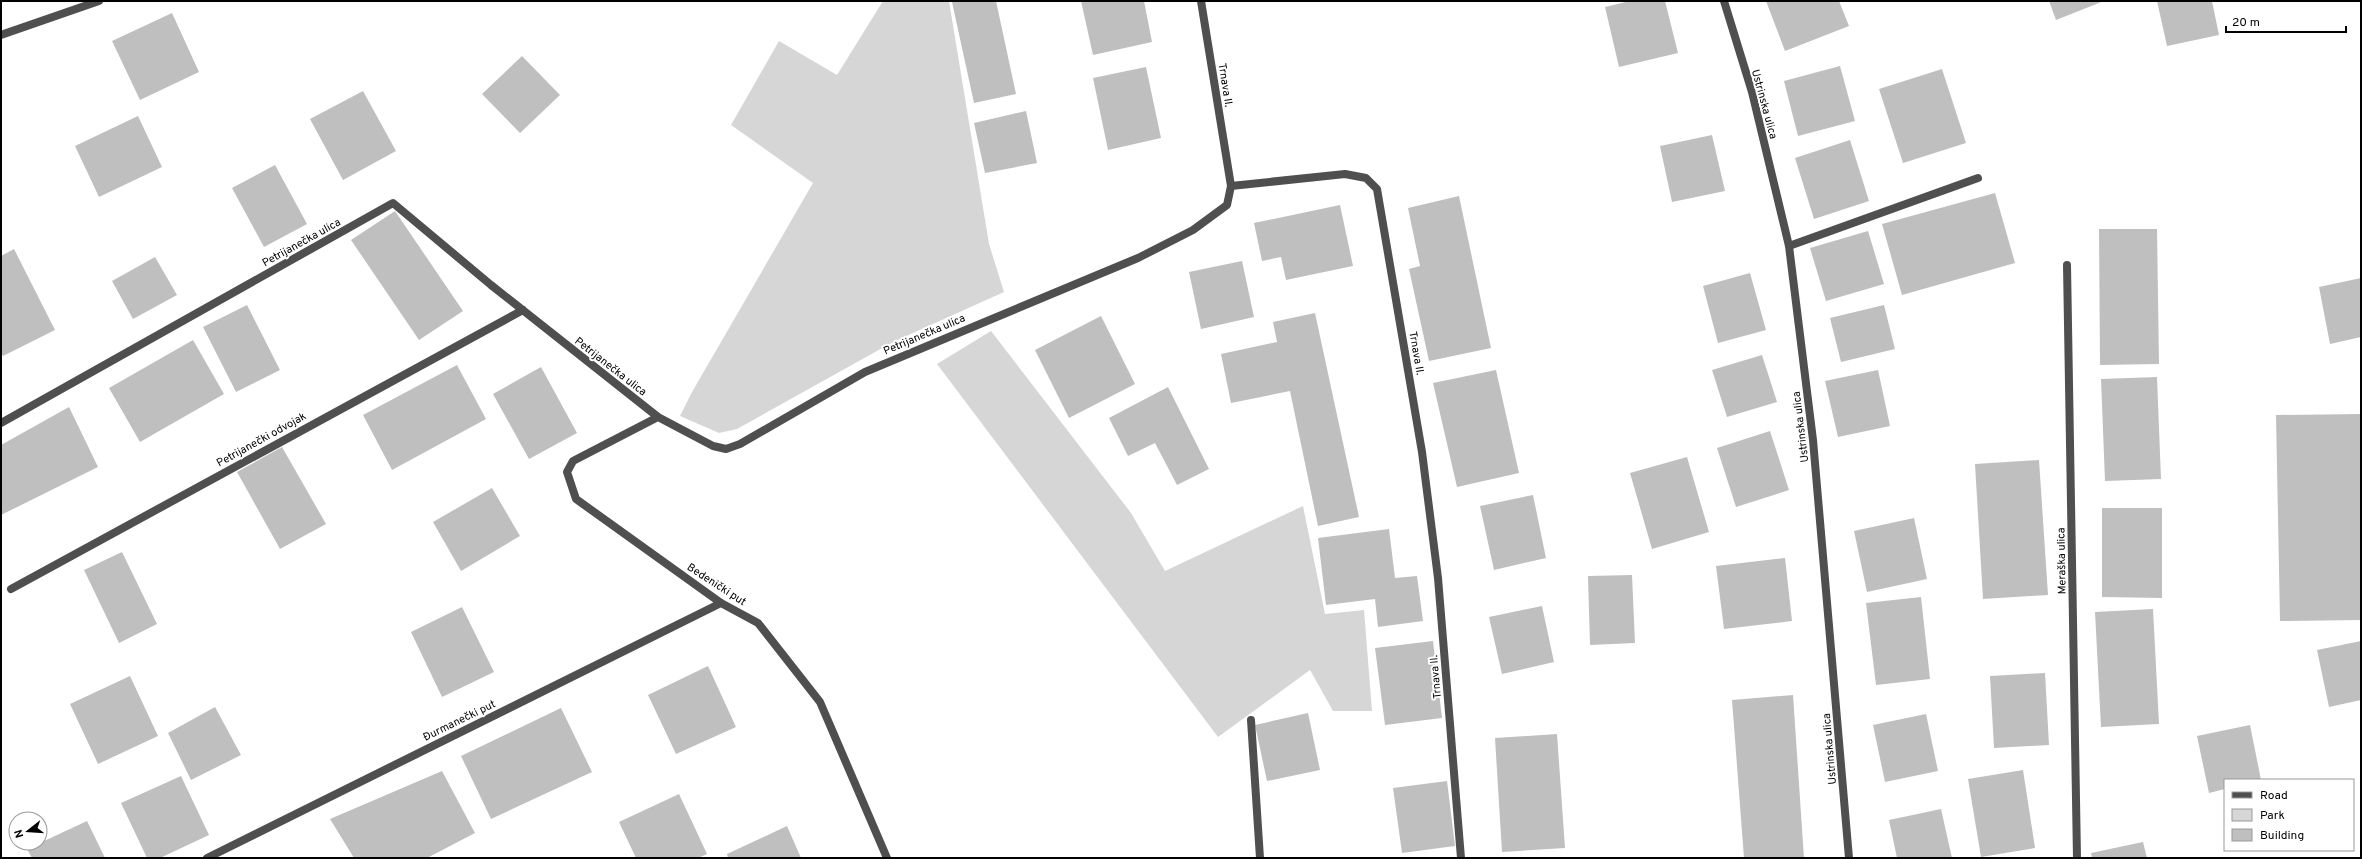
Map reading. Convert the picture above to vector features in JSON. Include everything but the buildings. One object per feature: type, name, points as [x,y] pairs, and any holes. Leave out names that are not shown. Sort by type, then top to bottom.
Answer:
[{"type":"street","points":[[1,35],[99,1]]},
{"type":"street","name":"Trnava II.","points":[[1201,1],[1231,186],[1345,174],[1366,178],[1376,188],[1425,476],[1438,578],[1461,858]]},
{"type":"street","name":"Ustrinska ulica","points":[[1724,1],[1752,92],[1789,246],[1814,448],[1849,858]]},
{"type":"street","points":[[1789,246],[1978,178]]},
{"type":"street","name":"Petrijanečka ulica","points":[[1,423],[393,203],[658,417],[713,446],[726,448],[740,444],[865,372],[986,320],[1138,258],[1193,230],[1227,205],[1231,186]]},
{"type":"street","name":"Meraška ulica","points":[[2067,265],[2077,858]]},
{"type":"street","name":"Petrijanečki odvojak","points":[[11,588],[524,310]]},
{"type":"street","name":"Bedenički put","points":[[658,417],[573,461],[567,472],[576,499],[721,603],[758,622],[820,702],[887,858]]},
{"type":"street","name":"Đurmanečki put","points":[[207,858],[721,603]]},
{"type":"street","points":[[1251,720],[1260,858]]},
{"type":"green space","points":[[883,1],[949,1],[989,244],[1004,292],[893,342],[737,429],[719,433],[680,416],[692,392],[813,183],[731,125],[779,41],[837,75]]},
{"type":"green space","points":[[991,331],[1131,513],[1165,571],[1303,506],[1325,614],[1364,610],[1372,711],[1333,711],[1310,670],[1218,737],[937,364]]}]
